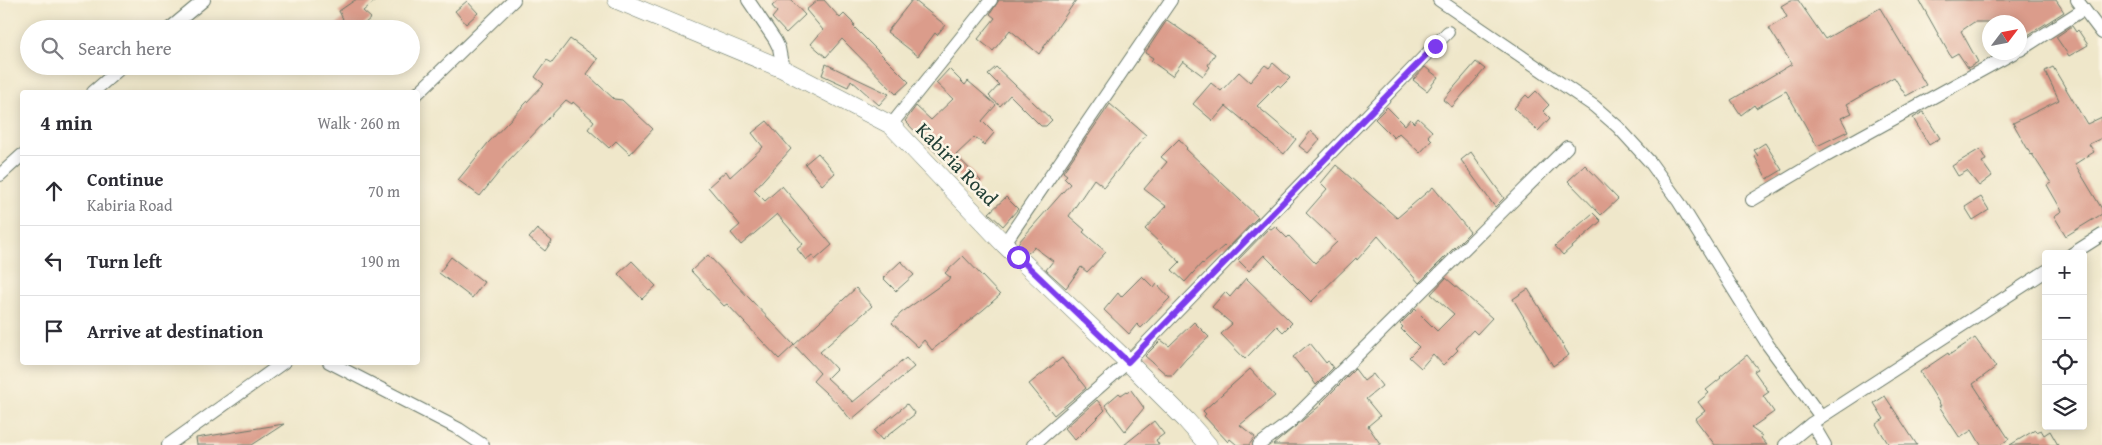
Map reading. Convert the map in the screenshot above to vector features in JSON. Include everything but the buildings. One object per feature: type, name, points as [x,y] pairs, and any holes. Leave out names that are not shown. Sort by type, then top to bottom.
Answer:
[{"type":"main road","name":"Kabiria Road","points":[[617,0],[783,69],[891,125],[1004,244],[1128,362],[1186,420],[1208,445]]},
{"type":"street","points":[[180,20],[204,0]]},
{"type":"street","points":[[420,91],[514,0]]},
{"type":"street","points":[[748,0],[775,40],[779,48],[783,69]]},
{"type":"street","points":[[891,125],[991,0]]},
{"type":"street","points":[[1004,244],[1171,0]]},
{"type":"street","points":[[1439,0],[1594,106],[1618,127],[1650,162],[1679,202],[1817,420],[1825,445]]},
{"type":"street","points":[[2027,45],[2081,5],[2102,33]]},
{"type":"street","points":[[1033,445],[1128,362],[1448,32]]},
{"type":"street","points":[[1752,200],[1834,152],[2001,60]]},
{"type":"street","points":[[95,90],[113,75]]},
{"type":"street","points":[[1259,445],[1290,422],[1567,147]]},
{"type":"street","points":[[0,176],[20,157]]},
{"type":"street","points":[[2078,250],[2102,235]]},
{"type":"street","points":[[1785,445],[1817,420],[2042,274]]},
{"type":"street","points":[[168,445],[280,365]]},
{"type":"street","points":[[335,365],[459,429],[483,445]]},
{"type":"route","points":[[1018,257],[1128,362],[1435,46]]}]
